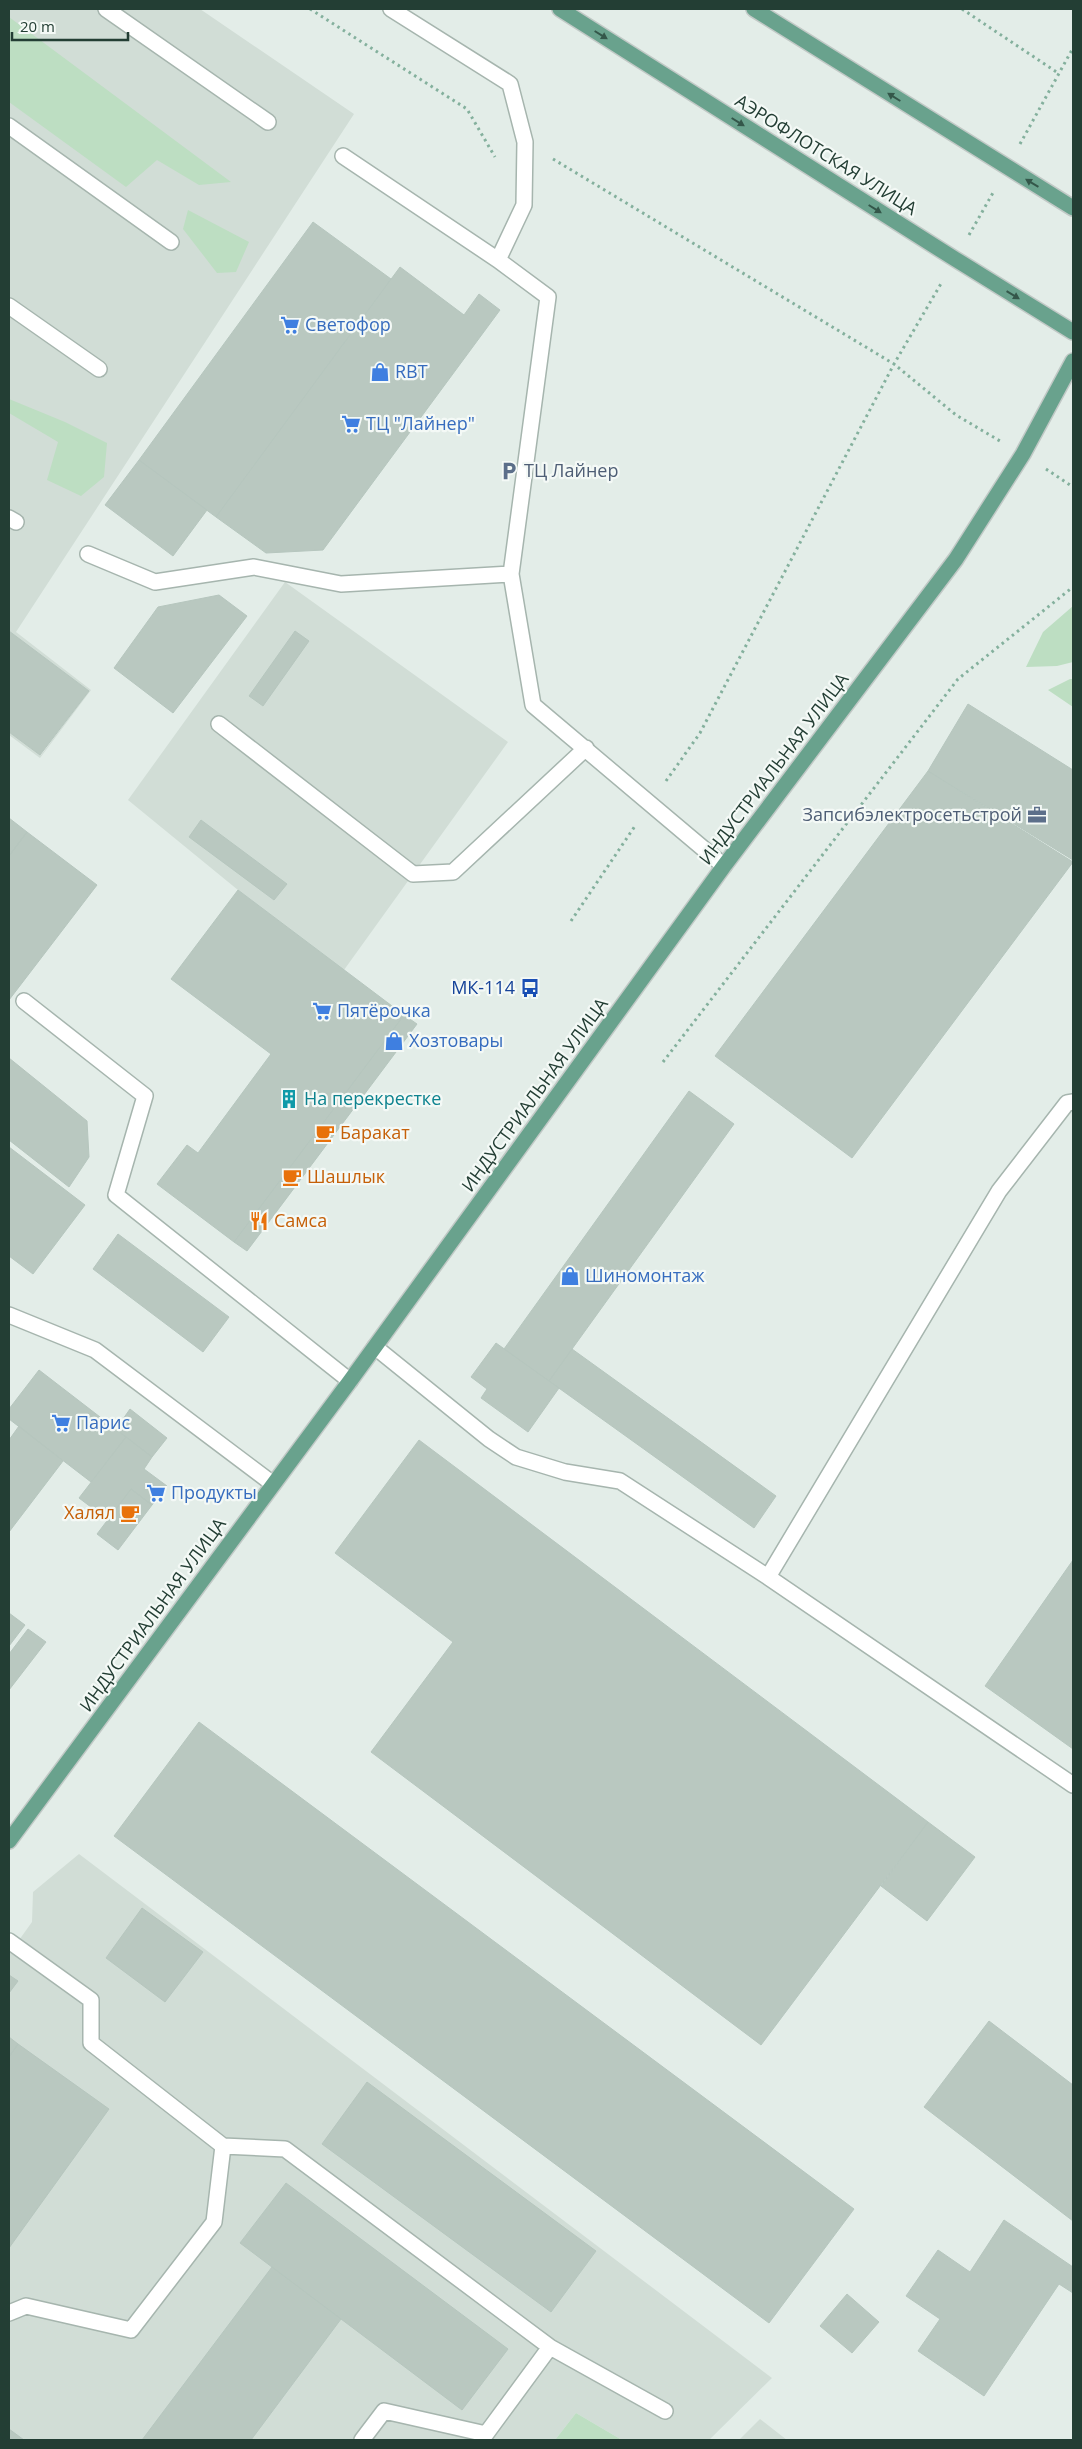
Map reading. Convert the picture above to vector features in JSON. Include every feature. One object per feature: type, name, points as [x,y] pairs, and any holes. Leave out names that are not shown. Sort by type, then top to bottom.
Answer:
[{"type":"main road","name":"АЭРОФЛОТСКАЯ УЛИЦА","points":[[560,9],[1073,332]]},
{"type":"main road","points":[[754,9],[1073,208]]},
{"type":"main road","name":"ИНДУСТРИАЛЬНАЯ УЛИЦА","points":[[9,1841],[375,1347],[724,866],[956,559],[1023,454],[1073,360]]},
{"type":"lane","points":[[106,9],[268,122]]},
{"type":"lane","points":[[391,9],[510,84],[525,142],[524,205],[498,260]]},
{"type":"lane","points":[[9,126],[171,242]]},
{"type":"lane","points":[[343,156],[498,260],[548,297],[510,574],[533,705],[651,802],[724,866]]},
{"type":"lane","points":[[9,306],[99,369]]},
{"type":"lane","points":[[88,554],[155,582],[254,567],[341,584],[510,574]]},
{"type":"lane","points":[[219,724],[413,874],[453,872],[586,748]]},
{"type":"lane","points":[[24,1002],[145,1096],[116,1195],[350,1381]]},
{"type":"lane","points":[[768,1578],[999,1190],[1067,1103],[1073,1102]]},
{"type":"lane","points":[[9,1315],[96,1350],[273,1484]]},
{"type":"lane","points":[[375,1347],[489,1439],[516,1457],[565,1472],[620,1481],[768,1578],[1073,1785]]},
{"type":"lane","points":[[9,1941],[91,2000],[91,2043],[223,2146],[285,2149],[550,2347],[665,2411]]},
{"type":"lane","points":[[9,2313],[26,2306],[131,2330],[214,2222],[223,2146]]},
{"type":"lane","points":[[362,2440],[384,2411],[486,2434],[550,2347]]},
{"type":"path","points":[[310,9],[467,109],[500,165]]},
{"type":"path","points":[[962,9],[1058,73]]},
{"type":"path","points":[[571,921],[700,733],[894,364],[1007,168],[1073,48]]},
{"type":"path","points":[[525,142],[894,364],[956,415],[1023,454],[1073,487]]},
{"type":"path","points":[[663,1062],[958,679],[1073,587]]},
{"type":"shaded area","points":[[9,9],[200,9],[354,114],[16,632],[91,690],[40,758],[9,735],[9,732],[41,755],[89,691],[9,631]]},
{"type":"shaded area","points":[[285,582],[508,742],[344,970],[238,890],[128,800]]},
{"type":"shaded area","points":[[79,1854],[772,2378],[709,2440],[622,2440],[576,2413],[555,2440],[9,2440],[9,1954],[32,1922],[33,1892]]},
{"type":"shaded area","points":[[760,2419],[787,2440],[739,2440]]},
{"type":"green space","points":[[9,17],[231,182],[199,185],[157,160],[126,187],[9,102]]},
{"type":"green space","points":[[188,210],[249,242],[236,272],[217,273],[183,229]]},
{"type":"green space","points":[[9,399],[65,422],[107,443],[104,477],[81,496],[47,480],[58,442],[9,413]]},
{"type":"green space","points":[[1073,606],[1073,662],[1057,666],[1026,667],[1043,632]]},
{"type":"green space","points":[[1073,679],[1073,707],[1048,690]]},
{"type":"green space","points":[[576,2413],[622,2440],[555,2440]]},
{"type":"building","points":[[313,222],[391,279],[216,517],[139,460]]},
{"type":"building","name":"ТЦ \"Лайнер\"","points":[[400,267],[464,315],[479,294],[500,310],[323,550],[266,553],[216,517]]},
{"type":"building","points":[[139,460],[207,510],[173,556],[105,505]]},
{"type":"building","points":[[219,595],[247,616],[173,713],[114,668],[158,607]]},
{"type":"building","points":[[9,631],[89,691],[40,755],[9,732]]},
{"type":"building","points":[[295,631],[309,641],[263,706],[249,696]]},
{"type":"building","name":"Запсибэлектросетьстрой","points":[[968,704],[1073,770],[1073,860],[928,771]]},
{"type":"building","points":[[928,771],[1073,862],[852,1158],[715,1056]]},
{"type":"building","points":[[9,818],[27,832],[9,856]]},
{"type":"building","points":[[201,820],[287,884],[274,900],[189,837]]},
{"type":"building","points":[[27,832],[97,885],[9,1000],[9,856]]},
{"type":"building","name":"На перекрестке","points":[[238,890],[404,1015],[234,1242],[157,1184],[187,1145],[198,1153],[271,1054],[171,979]]},
{"type":"building","points":[[404,1015],[417,1024],[247,1251],[234,1242]]},
{"type":"building","points":[[9,1058],[87,1121],[89,1157],[69,1187],[9,1140]]},
{"type":"building","points":[[689,1091],[734,1124],[549,1381],[504,1349]]},
{"type":"building","points":[[9,1147],[85,1205],[33,1274],[9,1256]]},
{"type":"building","points":[[118,1234],[229,1317],[203,1352],[93,1269]]},
{"type":"building","points":[[496,1343],[559,1388],[528,1432],[481,1398],[487,1389],[471,1377]]},
{"type":"building","points":[[572,1349],[776,1496],[754,1528],[549,1381]]},
{"type":"building","name":"Парис","points":[[39,1370],[126,1437],[91,1482],[9,1419],[9,1409]]},
{"type":"building","points":[[130,1409],[167,1438],[152,1457],[116,1429]]},
{"type":"building","points":[[19,1426],[63,1461],[9,1532],[9,1440]]},
{"type":"building","points":[[126,1437],[152,1457],[144,1469],[167,1486],[152,1505],[131,1489],[108,1520],[79,1498]]},
{"type":"building","points":[[419,1440],[928,1822],[761,2045],[371,1752],[453,1642],[335,1553]]},
{"type":"building","name":"Халял","points":[[131,1489],[152,1505],[118,1550],[97,1534]]},
{"type":"building","points":[[1073,1560],[1073,1749],[985,1686]]},
{"type":"building","points":[[9,1613],[25,1625],[9,1646]]},
{"type":"building","points":[[28,1629],[46,1642],[9,1690],[9,1654]]},
{"type":"building","points":[[199,1722],[854,2209],[769,2323],[114,1836]]},
{"type":"building","points":[[928,1822],[975,1857],[927,1921],[881,1886]]},
{"type":"building","points":[[142,1908],[203,1952],[165,2002],[106,1958]]},
{"type":"building","points":[[9,1975],[18,1981],[9,1993]]},
{"type":"building","points":[[989,2021],[1073,2085],[1073,2221],[924,2107]]},
{"type":"building","points":[[9,2037],[18,2044],[9,2057]]},
{"type":"building","points":[[18,2044],[109,2109],[9,2248],[9,2057]]},
{"type":"building","points":[[367,2082],[596,2251],[551,2312],[322,2144]]},
{"type":"building","points":[[286,2183],[508,2349],[462,2410],[240,2243]]},
{"type":"building","points":[[1004,2220],[1073,2267],[1073,2293],[1059,2284],[984,2396],[918,2351],[940,2319],[906,2296],[938,2250],[970,2272]]},
{"type":"building","points":[[272,2267],[341,2319],[251,2440],[142,2440]]},
{"type":"building","points":[[847,2294],[879,2322],[852,2353],[820,2326]]},
{"type":"building","points":[[9,2429],[24,2440],[9,2440]]},
{"type":"place","name":"Светофор","points":[[290,325]]},
{"type":"place","name":"RBT","points":[[380,372]]},
{"type":"place","name":"ТЦ \"Лайнер\"","points":[[351,424]]},
{"type":"place","name":"ТЦ Лайнер","points":[[509,471]]},
{"type":"place","name":"Запсибэлектросетьстрой","points":[[1037,815]]},
{"type":"place","name":"МК-114","points":[[530,988]]},
{"type":"place","name":"Пятёрочка","points":[[322,1011]]},
{"type":"place","name":"Хозтовары","points":[[394,1041]]},
{"type":"place","name":"На перекрестке","points":[[289,1099]]},
{"type":"place","name":"Баракат","points":[[325,1133]]},
{"type":"place","name":"Шашлык","points":[[292,1177]]},
{"type":"place","name":"Самса","points":[[259,1221]]},
{"type":"place","name":"Шиномонтаж","points":[[570,1276]]},
{"type":"place","name":"Парис","points":[[61,1423]]},
{"type":"place","name":"Продукты","points":[[156,1493]]},
{"type":"place","name":"Халял","points":[[130,1513]]}]
